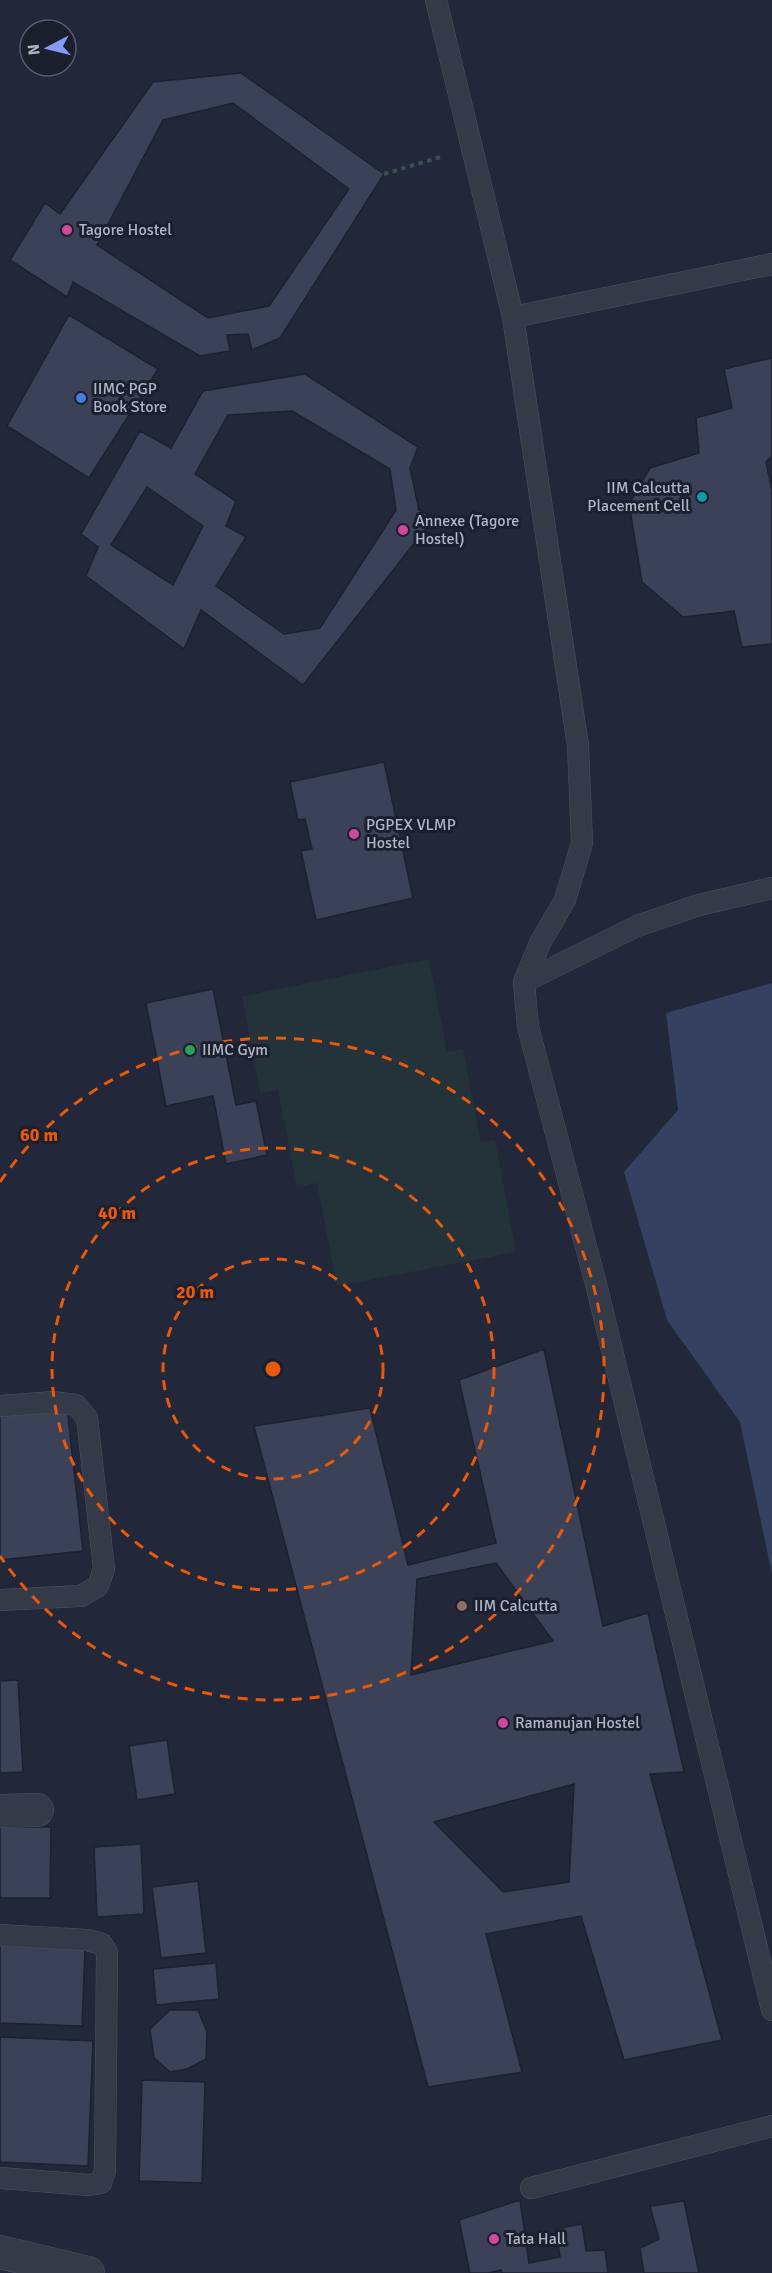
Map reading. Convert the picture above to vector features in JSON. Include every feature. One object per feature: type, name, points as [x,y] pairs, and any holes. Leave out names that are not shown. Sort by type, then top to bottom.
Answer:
[{"type":"street","points":[[0,1811],[37,1810]]},
{"type":"street","points":[[0,2252],[88,2273]]},
{"type":"lane","points":[[436,0],[470,148],[513,316],[578,746],[582,843],[565,900],[540,943],[524,982],[528,1026],[597,1288],[772,2010]]},
{"type":"lane","points":[[513,316],[772,264]]},
{"type":"lane","points":[[524,982],[637,926],[699,905],[772,888]]},
{"type":"lane","points":[[0,1406],[52,1402],[76,1404],[87,1418],[105,1569],[98,1586],[81,1596],[0,1599]]},
{"type":"lane","points":[[0,1935],[87,1940],[102,1944],[106,1952],[105,2171],[101,2182],[89,2185],[0,2178]]},
{"type":"lane","points":[[531,2188],[772,2126]]},
{"type":"path","points":[[384,174],[470,148]]},
{"type":"shaded area","points":[[429,959],[447,1052],[463,1049],[481,1142],[495,1140],[516,1252],[337,1286],[317,1183],[297,1187],[278,1090],[260,1093],[242,996]]},
{"type":"water","points":[[772,983],[772,1574],[740,1422],[667,1320],[624,1172],[678,1110],[666,1013]]},
{"type":"building","name":"Tagore Hostel","points":[[241,73],[384,174],[280,338],[252,350],[248,334],[227,335],[230,351],[200,356],[73,282],[67,297],[10,260],[45,203],[60,214],[153,82]],"holes":[[[233,103],[349,189],[269,306],[208,318],[97,245],[163,120]]]},
{"type":"building","name":"IIMC PGP Book Store","points":[[69,315],[158,369],[89,478],[7,426]]},
{"type":"building","name":"IIM Calcutta Placement Cell","points":[[772,358],[772,456],[766,462],[772,490],[772,644],[742,647],[734,611],[683,617],[642,582],[629,504],[650,468],[699,453],[696,418],[732,408],[724,369]]},
{"type":"building","name":"Annexe (Tagore Hostel)","points":[[305,374],[418,447],[410,468],[419,510],[434,518],[303,685],[201,610],[184,649],[86,576],[98,547],[81,534],[140,431],[171,448],[203,391]],"holes":[[[292,411],[390,469],[396,510],[320,628],[284,634],[216,586],[246,537],[226,526],[236,501],[195,474],[228,415]],[[147,487],[203,526],[173,585],[111,545]]]},
{"type":"building","name":"PGPEX VLMP Hostel","points":[[384,762],[413,898],[316,920],[301,851],[312,849],[305,819],[298,820],[290,782]]},
{"type":"building","name":"IIMC Gym","points":[[213,989],[236,1105],[256,1101],[267,1155],[226,1164],[213,1096],[166,1106],[146,1003]]},
{"type":"building","name":"Ramanujan Hostel","points":[[544,1349],[603,1626],[648,1613],[684,1772],[650,1774],[722,2040],[624,2060],[581,1916],[486,1934],[522,2072],[428,2087],[254,1426],[370,1408],[408,1565],[496,1543],[459,1380]],"holes":[[[496,1563],[553,1641],[411,1675],[417,1579]],[[574,1784],[569,1882],[503,1892],[434,1822]]]},
{"type":"building","points":[[67,1408],[83,1551],[0,1560],[0,1416]]},
{"type":"building","points":[[18,1680],[23,1772],[0,1773],[0,1681]]},
{"type":"building","points":[[167,1740],[175,1794],[137,1800],[129,1746]]},
{"type":"building","points":[[0,1827],[51,1827],[50,1898],[0,1898]]},
{"type":"building","points":[[141,1844],[144,1914],[97,1917],[94,1847]]},
{"type":"building","points":[[198,1881],[206,1953],[161,1958],[152,1887]]},
{"type":"building","points":[[0,1945],[85,1949],[82,2026],[0,2023]]},
{"type":"building","points":[[216,1963],[219,1999],[156,2005],[153,1969]]},
{"type":"building","points":[[170,2010],[198,2010],[207,2032],[206,2059],[187,2069],[170,2072],[154,2058],[150,2029]]},
{"type":"building","points":[[0,2037],[93,2041],[88,2166],[0,2162]]},
{"type":"building","points":[[142,2080],[205,2082],[202,2183],[139,2181]]},
{"type":"building","name":"Tata Hall","points":[[520,2200],[529,2263],[560,2257],[556,2229],[582,2224],[586,2251],[605,2250],[608,2273],[502,2273],[501,2270],[470,2273],[459,2220]]},
{"type":"building","points":[[684,2201],[699,2273],[644,2273],[640,2248],[659,2239],[650,2206]]},
{"type":"place","name":"Tagore Hostel","points":[[67,230]]},
{"type":"place","name":"IIMC PGP Book Store","points":[[81,398]]},
{"type":"place","name":"IIM Calcutta Placement Cell","points":[[702,497]]},
{"type":"place","name":"Annexe (Tagore Hostel)","points":[[403,530]]},
{"type":"place","name":"PGPEX VLMP Hostel","points":[[354,834]]},
{"type":"place","name":"IIMC Gym","points":[[190,1050]]},
{"type":"place","name":"IIM Calcutta","points":[[462,1606]]},
{"type":"place","name":"Ramanujan Hostel","points":[[503,1723]]},
{"type":"place","name":"Tata Hall","points":[[494,2239]]}]
